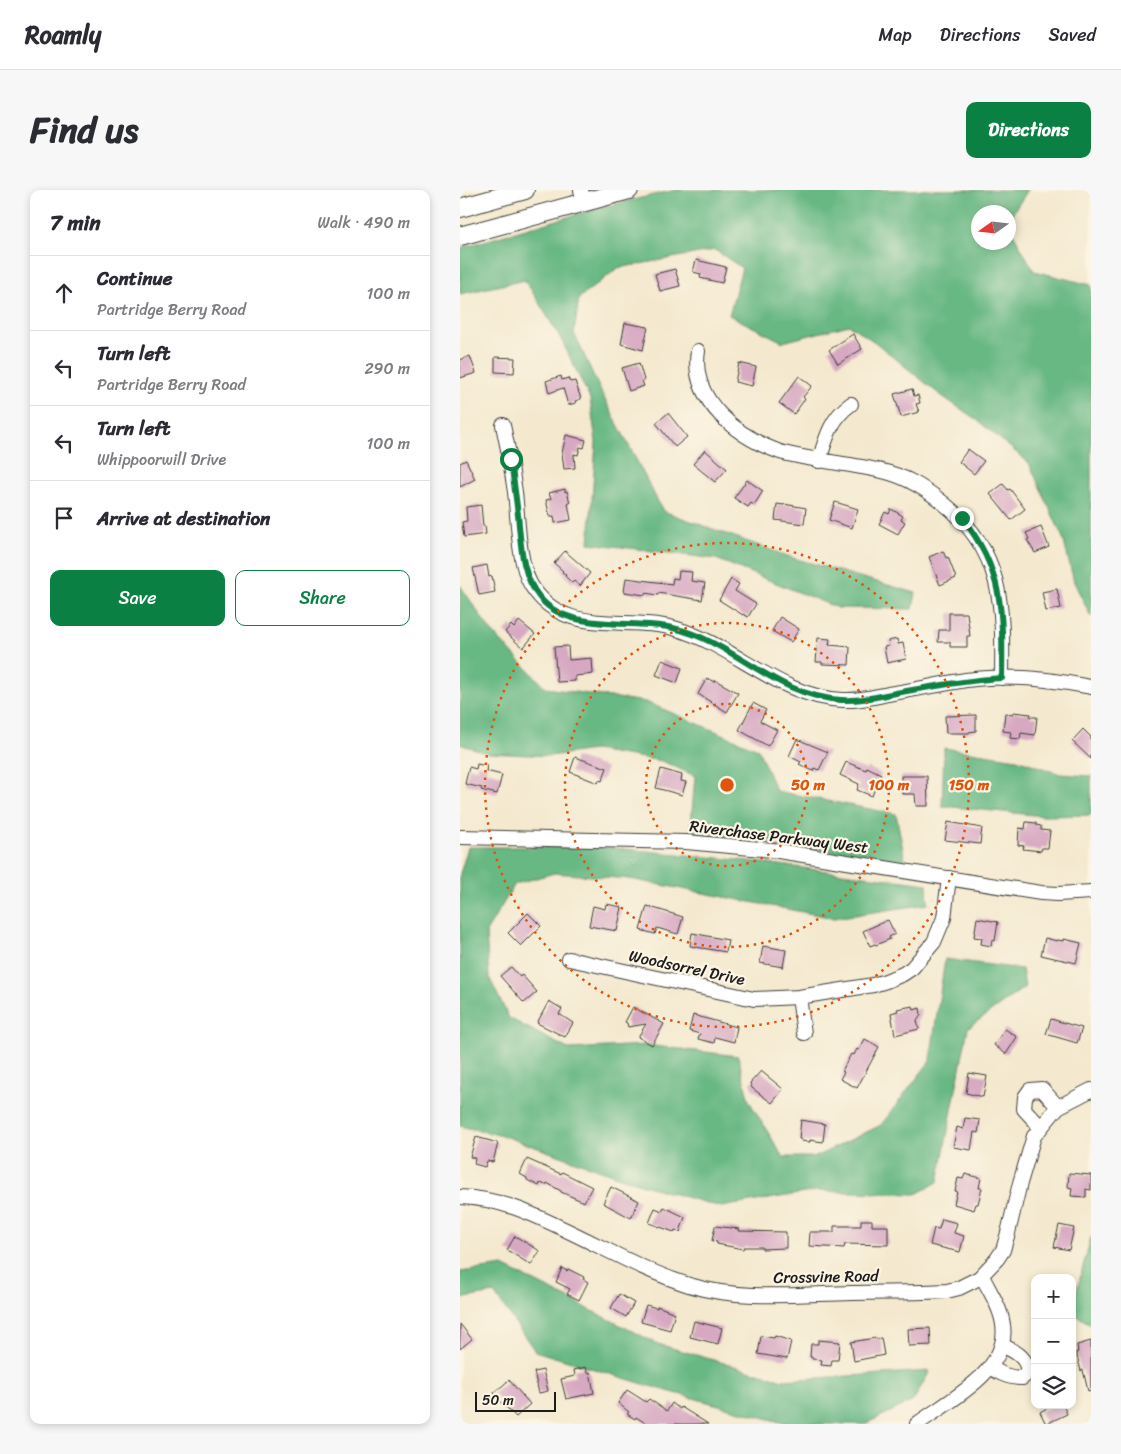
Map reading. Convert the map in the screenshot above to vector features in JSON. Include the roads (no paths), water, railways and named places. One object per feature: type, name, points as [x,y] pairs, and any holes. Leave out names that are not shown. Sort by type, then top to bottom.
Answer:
[{"type":"main road","points":[[460,208],[525,190]]},
{"type":"main road","points":[[460,236],[582,196],[630,190]]},
{"type":"street","points":[[698,351],[696,364],[698,377],[712,404],[732,427],[766,447],[788,454],[901,476],[920,485],[962,518],[980,543],[997,583],[1002,618],[1002,678]]},
{"type":"street","points":[[819,461],[828,431],[835,419],[851,404]]},
{"type":"street","points":[[503,424],[511,459],[521,548],[528,578],[541,599],[564,615],[582,620],[651,624],[688,632],[711,642],[781,683],[799,691],[828,699],[859,700],[969,680],[1002,678],[1064,682],[1091,687]]},
{"type":"street","name":"Riverchase Parkway West","points":[[460,837],[686,842],[772,850],[1041,893],[1091,892]]},
{"type":"street","name":"Woodsorrel Drive","points":[[569,959],[754,999],[799,997],[886,982],[912,968],[934,942],[941,927],[949,878]]},
{"type":"street","points":[[799,997],[804,1033]]},
{"type":"street","points":[[1039,1130],[1037,1123],[1024,1109],[1025,1097],[1030,1090],[1042,1090],[1058,1107]]},
{"type":"street","name":"Crossvine Road","points":[[460,1197],[478,1198],[519,1208],[666,1278],[705,1290],[735,1295],[930,1292],[960,1288],[982,1276],[998,1259],[1003,1250],[1034,1136],[1058,1107],[1091,1090]]},
{"type":"street","points":[[916,1424],[973,1384],[990,1368],[1000,1352],[1003,1326],[1000,1314],[982,1276]]},
{"type":"street","points":[[990,1368],[1011,1378],[1022,1378],[1028,1372],[1027,1365],[1022,1356],[1002,1345]]}]
